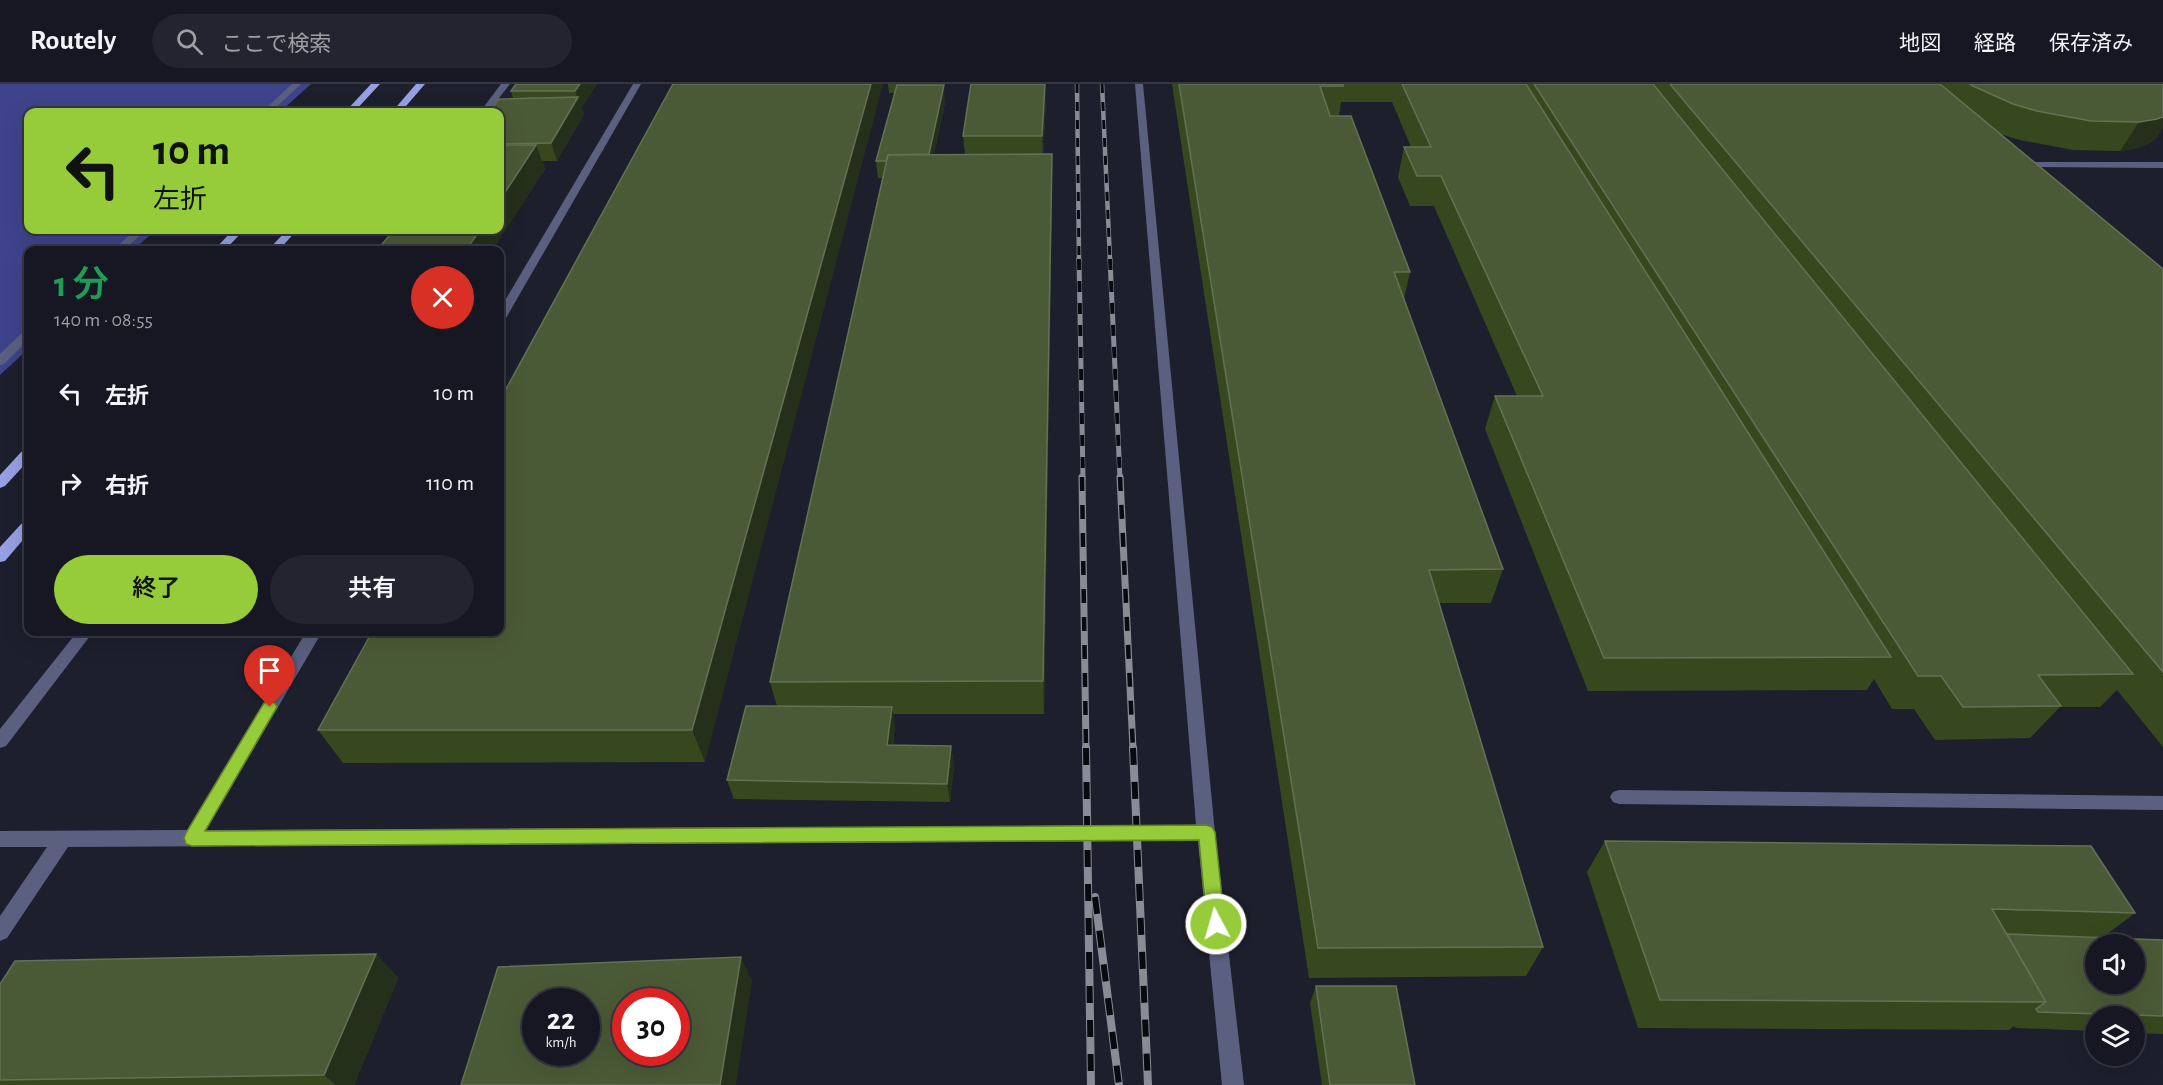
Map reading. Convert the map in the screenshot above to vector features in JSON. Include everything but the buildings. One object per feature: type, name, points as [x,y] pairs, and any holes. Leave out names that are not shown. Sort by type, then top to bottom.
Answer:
[{"type":"main road","points":[[353,108],[376,84]]},
{"type":"main road","points":[[400,108],[421,84]]},
{"type":"main road","points":[[223,246],[235,234]]},
{"type":"main road","points":[[277,246],[287,234]]},
{"type":"main road","points":[[0,483],[24,457]]},
{"type":"main road","points":[[0,557],[24,530]]},
{"type":"street","points":[[270,108],[297,84]]},
{"type":"street","points":[[487,108],[506,84]]},
{"type":"street","points":[[504,311],[638,84]]},
{"type":"street","points":[[1139,84],[1206,832],[1233,1085]]},
{"type":"street","points":[[2024,164],[2163,165]]},
{"type":"street","points":[[123,246],[136,234]]},
{"type":"street","points":[[0,361],[24,338]]},
{"type":"street","points":[[0,741],[81,636]]},
{"type":"street","points":[[192,838],[312,636]]},
{"type":"street","points":[[1619,797],[2163,803]]},
{"type":"street","points":[[0,839],[1206,832]]},
{"type":"street","points":[[0,932],[63,839]]},
{"type":"shaded area","points":[[0,84],[311,84],[284,108],[24,108],[24,234],[151,234],[138,246],[24,246],[24,353],[0,375]]},
{"type":"railway","points":[[1077,84],[1079,260]]},
{"type":"railway","points":[[1102,84],[1110,260]]},
{"type":"railway","points":[[1079,259],[1083,479]]},
{"type":"railway","points":[[1110,259],[1120,479]]},
{"type":"railway","points":[[1082,477],[1086,749]]},
{"type":"railway","points":[[1120,477],[1133,749]]},
{"type":"railway","points":[[1086,748],[1091,1085]]},
{"type":"railway","points":[[1133,748],[1148,1085]]},
{"type":"railway","points":[[1095,897],[1119,1085]]},
{"type":"route","points":[[270,707],[192,838],[1206,832],[1216,924]]}]
